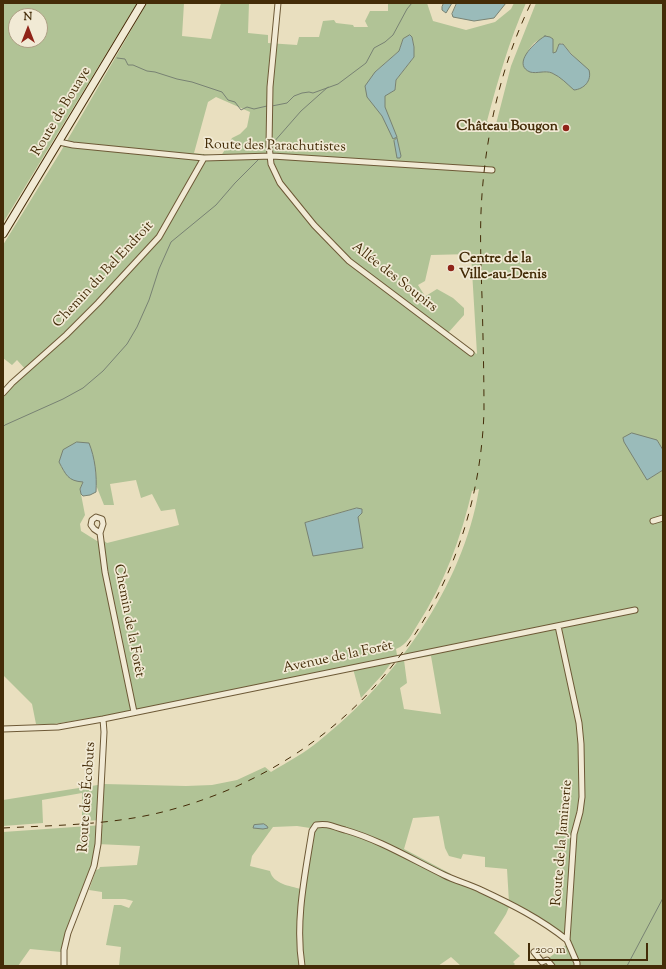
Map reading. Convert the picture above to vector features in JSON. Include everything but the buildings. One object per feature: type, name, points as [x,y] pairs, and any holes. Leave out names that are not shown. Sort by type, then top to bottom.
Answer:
[{"type":"main road","name":"Route de Bouaye","points":[[3,234],[142,3]]},
{"type":"street","name":"Allée des Soupirs","points":[[278,3],[270,87],[270,156],[274,173],[280,183],[314,225],[349,261],[471,353]]},
{"type":"street","name":"Route des Parachutistes","points":[[59,142],[73,145],[204,158],[270,156],[492,170]]},
{"type":"street","name":"Chemin du Bel Endroit","points":[[3,393],[77,324],[159,237],[204,158]]},
{"type":"street","points":[[654,521],[663,518]]},
{"type":"street","name":"Chemin de la Forêt","points":[[100,534],[105,572],[134,712]]},
{"type":"street","name":"Avenue de la Forêt","points":[[3,729],[58,727],[103,719],[635,610]]},
{"type":"street","name":"Route de la Jaminerie","points":[[558,626],[579,723],[581,744],[582,797],[580,812],[574,834],[567,940],[577,966]]},
{"type":"street","name":"Route des Écobuts","points":[[64,966],[64,950],[68,932],[94,866],[98,844],[104,732],[103,719]]},
{"type":"street","points":[[302,966],[300,955],[300,923],[312,831],[316,825],[325,823],[361,834],[457,881],[480,890],[525,912],[567,940]]},
{"type":"street","points":[[534,952],[542,962],[547,960],[552,966]]},
{"type":"green space","points":[[3,3],[137,3],[3,223]]},
{"type":"green space","points":[[147,3],[184,3],[182,36],[211,39],[221,3],[249,3],[248,33],[268,35],[268,43],[297,45],[299,37],[319,37],[323,21],[334,20],[336,23],[353,25],[354,27],[368,27],[365,21],[370,11],[388,11],[388,3],[427,3],[433,21],[466,30],[495,22],[511,9],[514,3],[526,3],[509,46],[487,121],[495,128],[511,66],[536,3],[663,3],[663,450],[657,440],[647,480],[663,470],[663,966],[538,966],[570,942],[557,929],[509,902],[507,869],[485,867],[485,857],[463,854],[461,859],[449,856],[445,848],[439,816],[413,818],[404,849],[451,874],[451,880],[509,907],[494,933],[520,956],[513,962],[515,964],[513,966],[461,966],[451,957],[438,966],[119,966],[121,947],[106,945],[114,905],[121,905],[129,908],[133,901],[125,899],[102,899],[102,892],[89,890],[96,870],[100,867],[137,865],[140,846],[97,844],[94,858],[64,937],[61,952],[30,949],[18,966],[3,966],[3,832],[103,825],[103,820],[82,821],[82,793],[42,800],[43,823],[3,826],[3,800],[104,784],[186,786],[212,785],[237,780],[265,767],[271,772],[302,753],[319,741],[347,717],[374,690],[422,629],[441,596],[458,561],[471,525],[479,489],[472,491],[463,526],[451,560],[427,609],[409,639],[404,645],[396,649],[397,655],[383,674],[361,698],[352,665],[99,717],[54,724],[36,724],[32,704],[3,675],[3,398],[14,384],[28,372],[17,360],[12,365],[3,358],[3,245],[61,151]],"holes":[[[412,37],[414,57],[396,80],[395,90],[385,95],[385,107],[375,72],[399,51],[403,39]],[[550,37],[553,41],[553,53],[556,52],[558,46],[562,43],[577,60],[573,89],[559,76],[545,71],[535,72],[527,68],[524,64],[526,55],[532,45],[537,41]],[[216,97],[250,112],[247,127],[240,134],[232,138],[221,156],[194,153],[208,102]],[[471,254],[477,354],[448,333],[464,315],[464,308],[453,298],[437,289],[421,299],[425,296],[418,285],[425,281],[431,255]],[[59,462],[96,470],[96,485],[104,505],[114,505],[110,484],[136,480],[141,498],[152,494],[161,511],[175,509],[179,525],[107,543],[104,541],[97,541],[81,531],[80,524],[85,515],[80,489],[83,481],[74,480],[68,476]],[[357,508],[362,513],[358,517],[305,523]],[[431,656],[441,714],[404,709],[400,688],[407,683],[404,660]],[[297,826],[310,828],[301,889],[278,882],[270,871],[250,866],[252,856],[273,827]]]},
{"type":"water","points":[[444,3],[452,3],[446,13],[442,10]]},
{"type":"water","points":[[457,3],[506,3],[494,18],[474,21],[453,17],[452,14]]},
{"type":"water","points":[[410,35],[412,37],[414,47],[414,57],[396,80],[395,90],[385,96],[385,107],[397,137],[393,139],[382,116],[367,97],[365,86],[375,72],[399,51],[403,39]]},
{"type":"water","points":[[545,36],[553,39],[553,53],[556,52],[559,44],[563,44],[571,54],[589,70],[589,78],[584,86],[574,90],[552,73],[530,72],[525,68],[523,64],[527,53],[531,47]]},
{"type":"water","points":[[397,138],[401,156],[400,158],[397,158],[394,141]]},
{"type":"water","points":[[632,433],[657,440],[663,450],[663,470],[647,480],[624,442],[623,438]]},
{"type":"water","points":[[77,442],[89,443],[93,455],[96,473],[96,492],[90,495],[83,496],[81,494],[80,489],[83,482],[71,479],[59,462],[63,450]]},
{"type":"water","points":[[357,508],[362,509],[362,513],[358,517],[363,548],[313,556],[305,523]]},
{"type":"water","points":[[264,824],[268,828],[253,828],[254,825]]},
{"type":"waterway","points":[[272,106],[287,103],[294,96],[302,93],[313,93],[338,84],[366,63],[374,48],[385,42],[393,35],[407,9],[412,3]]},
{"type":"waterway","points":[[117,58],[125,59],[128,65],[133,65],[147,71],[192,82],[222,92],[228,100],[235,102],[241,110],[247,107],[254,109],[267,106]]},
{"type":"waterway","points":[[273,143],[301,111],[328,87]]},
{"type":"waterway","points":[[3,427],[83,388],[103,371],[127,344],[137,327],[171,242],[216,205],[259,159]]},
{"type":"waterway","points":[[627,966],[663,898]]},
{"type":"railway","points":[[3,828],[87,824],[129,819],[170,810],[236,786],[296,754],[349,712],[394,664],[430,609],[458,548],[476,482],[484,412],[481,212],[486,158],[490,132],[502,79],[520,27],[531,3]]},
{"type":"place","name":"Château Bougon","points":[[566,128]]},
{"type":"place","name":"Centre de la Ville-au-Denis","points":[[451,268]]}]
